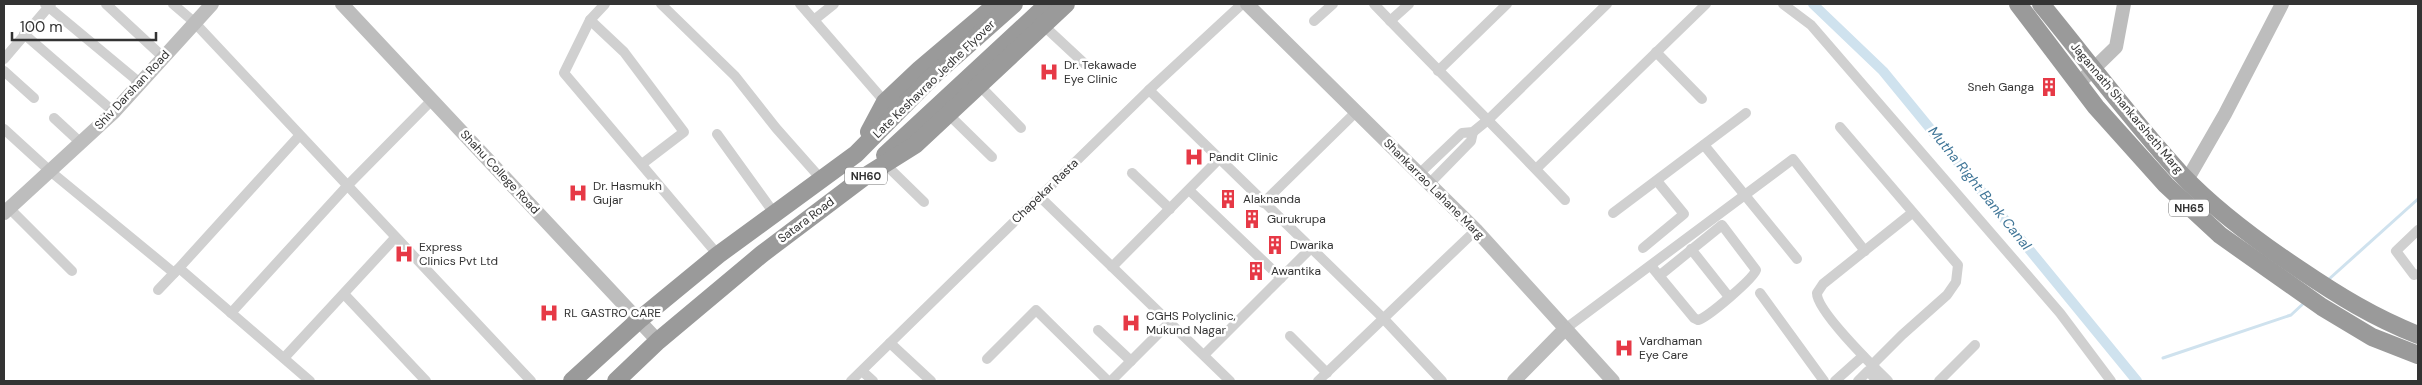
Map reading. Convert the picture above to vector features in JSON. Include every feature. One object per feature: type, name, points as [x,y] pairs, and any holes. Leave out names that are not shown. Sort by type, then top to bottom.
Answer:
[{"type":"highway","points":[[856,154],[885,102],[920,69],[997,4]]},
{"type":"highway","name":"Late Keshavrao Jedhe Flyover","points":[[856,154],[936,73],[1014,4]]},
{"type":"highway","points":[[864,177],[902,138],[1048,4]]},
{"type":"highway","name":"Satara Road","points":[[616,381],[658,341],[762,254],[864,177],[915,145],[1066,4]]},
{"type":"highway","name":"Jagannath Shankarsheth Marg","points":[[2018,4],[2096,107],[2188,207],[2220,235],[2334,314],[2372,337],[2418,355]]},
{"type":"highway","name":"Jagannath Shankarsheth Marg","points":[[2041,4],[2094,71],[2187,180],[2231,221],[2344,298],[2381,320],[2417,333]]},
{"type":"highway","name":"Satara Road","points":[[572,381],[639,320],[718,255],[856,154]]},
{"type":"street","points":[[106,4],[163,57]]},
{"type":"street","points":[[173,4],[194,22],[531,381]]},
{"type":"street","name":"Shiv Darshan Road","points":[[6,211],[114,112],[212,4]]},
{"type":"street","name":"Shahu College Road","points":[[342,4],[658,341]]},
{"type":"street","points":[[605,4],[590,20],[564,73],[718,255]]},
{"type":"street","points":[[661,4],[735,76],[776,128],[822,180]]},
{"type":"street","points":[[800,4],[885,102]]},
{"type":"street","points":[[814,20],[834,4]]},
{"type":"street","name":"Chapekar Rasta","points":[[851,381],[1149,90],[1242,4]]},
{"type":"street","name":"Shankarrao Lahane Marg","points":[[1247,4],[1476,230],[1614,381]]},
{"type":"street","points":[[1314,21],[1333,4]]},
{"type":"street","points":[[1374,4],[1438,71],[1489,119],[1565,200]]},
{"type":"street","points":[[1390,21],[1409,4]]},
{"type":"street","points":[[1438,71],[1507,4]]},
{"type":"street","points":[[1425,178],[1462,134],[1473,132],[1489,119],[1607,4]]},
{"type":"street","points":[[1536,168],[1706,4]]},
{"type":"street","points":[[1783,4],[1811,25],[2060,313],[2111,381]]},
{"type":"street","points":[[2079,83],[2094,71],[2116,47],[2124,4]]},
{"type":"street","points":[[2187,180],[2225,114],[2282,4]]},
{"type":"street","points":[[5,53],[49,5],[140,83]]},
{"type":"street","points":[[590,20],[624,52],[684,132],[642,164]]},
{"type":"street","points":[[1043,25],[1086,65]]},
{"type":"street","points":[[24,34],[114,112]]},
{"type":"street","points":[[1656,52],[1702,100]]},
{"type":"street","points":[[4,71],[34,98]]},
{"type":"street","points":[[979,85],[1021,128]]},
{"type":"street","points":[[1149,90],[1383,318],[1442,381]]},
{"type":"street","points":[[231,313],[347,186],[432,100]]},
{"type":"street","points":[[1263,203],[1357,111]]},
{"type":"street","points":[[1613,213],[1746,113]]},
{"type":"street","points":[[948,114],[992,157]]},
{"type":"street","points":[[54,118],[81,143]]},
{"type":"street","points":[[1840,127],[1958,265],[1956,282],[1946,295],[1872,365]]},
{"type":"street","points":[[4,129],[50,171],[231,313],[310,381]]},
{"type":"street","points":[[717,134],[774,214]]},
{"type":"street","points":[[158,290],[299,136]]},
{"type":"street","points":[[1704,145],[1796,259]]},
{"type":"street","points":[[1112,267],[1219,159]]},
{"type":"street","points":[[1514,381],[1565,329],[1793,159],[1865,251]]},
{"type":"street","points":[[885,164],[924,202]]},
{"type":"street","points":[[1132,173],[1170,209]]},
{"type":"street","points":[[1644,248],[1684,214],[1657,181]]},
{"type":"street","points":[[1189,190],[1282,278]]},
{"type":"street","points":[[1040,197],[1230,381]]},
{"type":"street","points":[[6,211],[72,271]]},
{"type":"street","points":[[1888,381],[1863,356],[1821,306],[1817,293],[1823,284],[1912,213]]},
{"type":"street","points":[[1651,266],[1659,276],[1694,318],[1698,320],[1707,316],[1749,280],[1756,270],[1722,225],[1659,276]]},
{"type":"street","points":[[1318,381],[1476,230]]},
{"type":"street","points":[[2418,230],[2396,251],[2414,275],[2418,274]]},
{"type":"street","points":[[284,358],[395,238]]},
{"type":"street","points":[[1204,355],[1311,248]]},
{"type":"street","points":[[1691,249],[1729,297]]},
{"type":"street","points":[[1760,293],[1824,381]]},
{"type":"street","points":[[344,294],[426,381]]},
{"type":"street","points":[[987,359],[1036,310],[1110,381],[1169,323]]},
{"type":"street","points":[[1098,330],[1131,361]]},
{"type":"street","points":[[1290,336],[1327,373]]},
{"type":"street","points":[[890,343],[931,381]]},
{"type":"street","points":[[1939,381],[1975,346]]},
{"type":"street","points":[[1835,381],[1863,356]]},
{"type":"street","points":[[862,371],[872,381]]},
{"type":"street","points":[[1858,381],[1868,372],[1877,381]]},
{"type":"waterway","name":"Mutha Right Bank Canal","points":[[1813,4],[1883,71],[2137,381]]},
{"type":"waterway","points":[[2328,280],[2418,199]]},
{"type":"waterway","points":[[2163,358],[2291,315],[2305,302]]},
{"type":"place","name":"Dr. Tekawade Eye Clinic","points":[[1049,72]]},
{"type":"place","name":"Sneh Ganga","points":[[2049,87]]},
{"type":"place","name":"Pandit Clinic","points":[[1194,157]]},
{"type":"place","name":"Dr. Hasmukh Gujar","points":[[578,193]]},
{"type":"place","name":"Alaknanda","points":[[1228,199]]},
{"type":"place","name":"Gurukrupa","points":[[1252,219]]},
{"type":"place","name":"Dwarika","points":[[1275,245]]},
{"type":"place","name":"Express Clinics Pvt Ltd","points":[[404,254]]},
{"type":"place","name":"Awantika","points":[[1256,271]]},
{"type":"place","name":"RL GASTRO CARE","points":[[549,313]]},
{"type":"place","name":"CGHS Polyclinic, Mukund Nagar","points":[[1131,323]]},
{"type":"place","name":"Vardhaman Eye Care","points":[[1624,348]]}]
